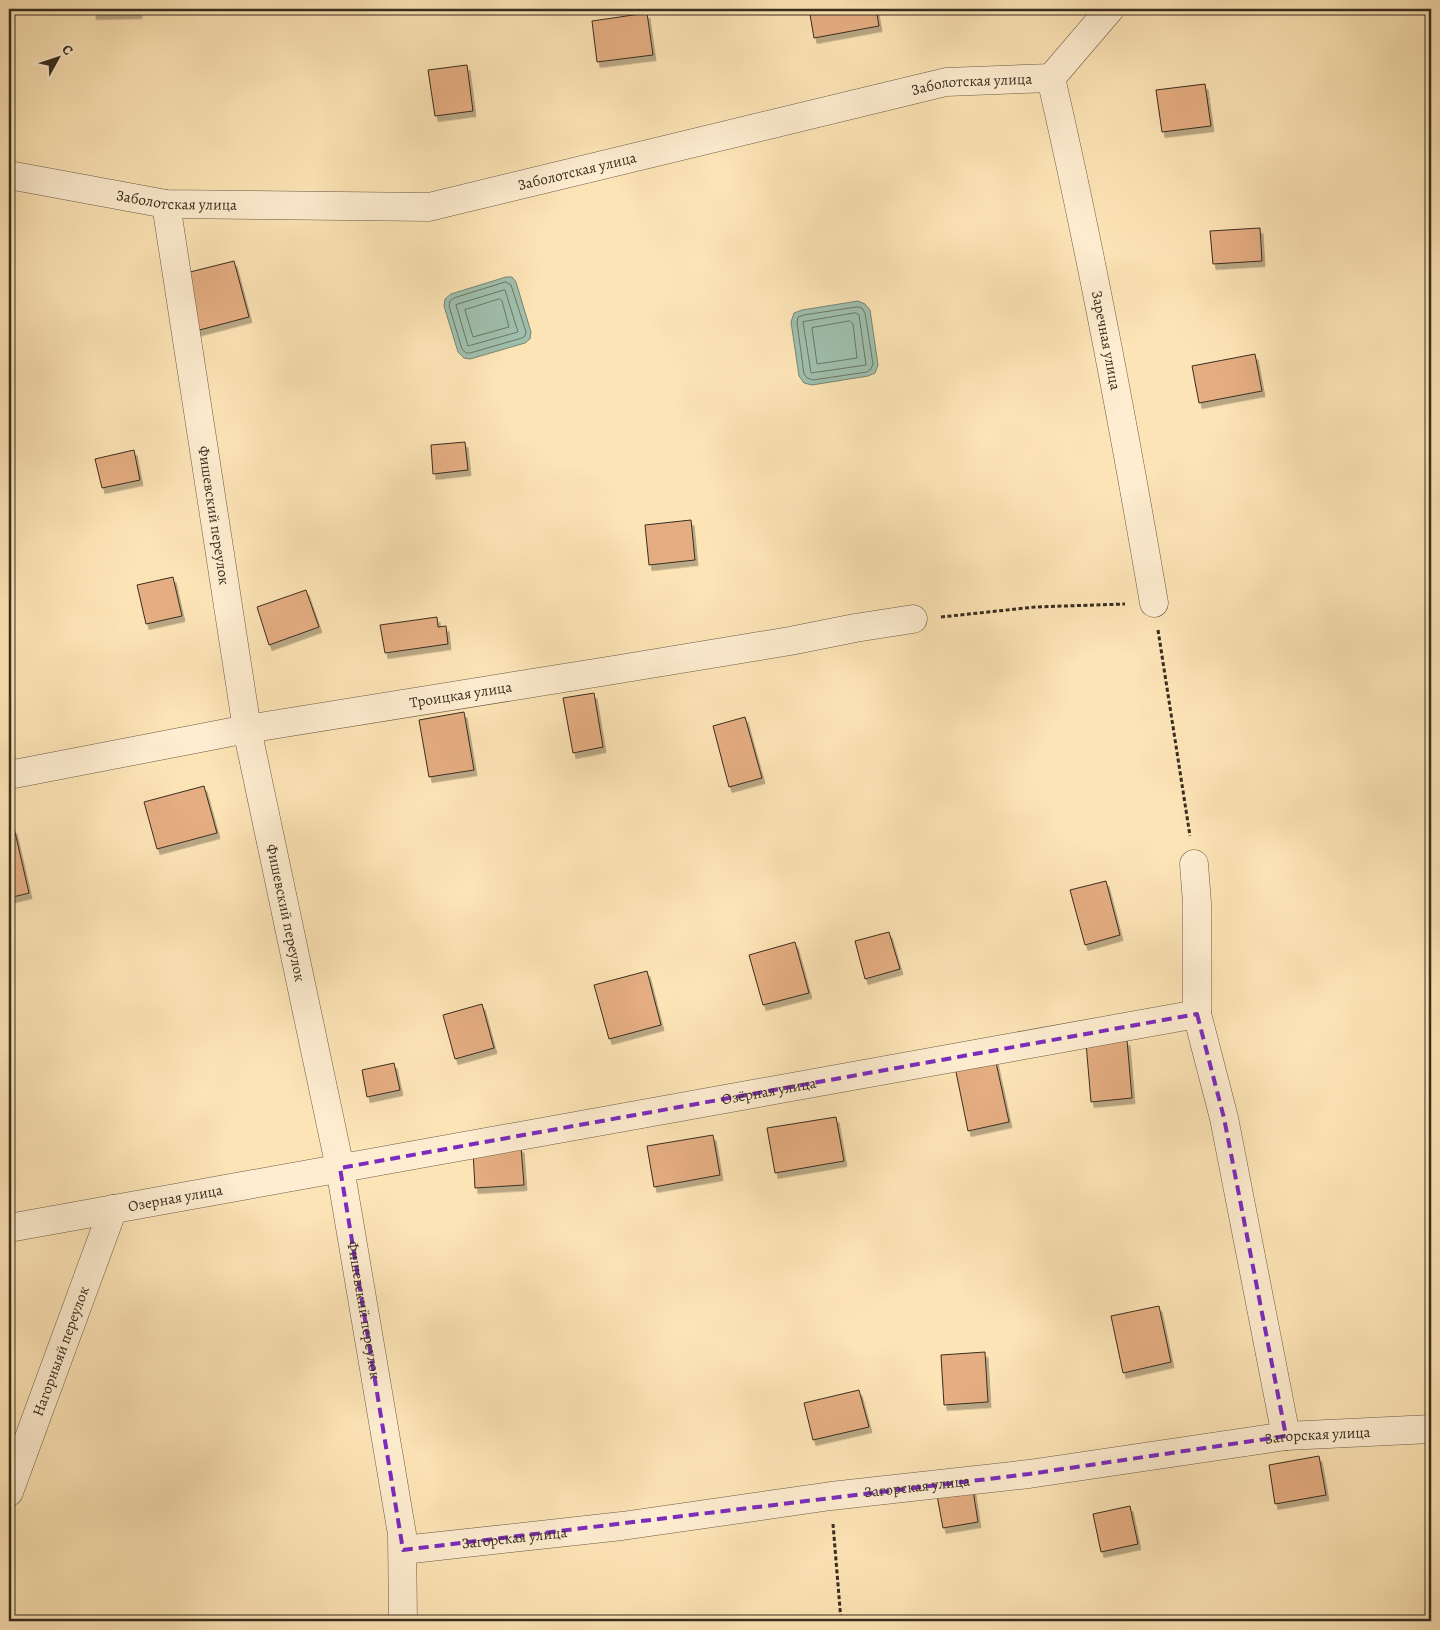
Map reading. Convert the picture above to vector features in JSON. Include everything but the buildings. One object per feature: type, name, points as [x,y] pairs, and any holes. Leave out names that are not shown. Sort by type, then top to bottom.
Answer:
[{"type":"street","name":"Заболотская улица","points":[[9,175],[166,204],[429,207],[946,82],[1051,78],[1110,9]]},
{"type":"street","name":"Заречная улица","points":[[1051,78],[1099,305],[1154,603]]},
{"type":"street","name":"Фишевский переулок","points":[[166,204],[247,729],[340,1168],[402,1534],[403,1621]]},
{"type":"street","name":"Троицкая улица","points":[[9,775],[247,729],[790,641],[913,619]]},
{"type":"street","points":[[1194,864],[1197,903],[1197,1014],[1224,1118],[1286,1436]]},
{"type":"street","name":"Озёрная улица","points":[[340,1168],[1197,1014]]},
{"type":"street","name":"Озерная улица","points":[[9,1228],[340,1168]]},
{"type":"street","name":"Нагорныяй переулок","points":[[9,1492],[113,1209]]},
{"type":"street","name":"Загорская улица","points":[[403,1550],[622,1526],[831,1496],[1029,1474],[1286,1436],[1431,1429]]},
{"type":"path","points":[[913,619],[967,616],[1035,607],[1154,603],[1194,864]]},
{"type":"path","points":[[831,1496],[841,1621]]},
{"type":"highlighted area","points":[[1197,1014],[1224,1118],[1286,1436],[1029,1474],[403,1550],[340,1168]]},
{"type":"water","points":[[506,277],[512,277],[516,282],[531,332],[530,339],[525,343],[470,359],[464,358],[458,352],[444,306],[445,299],[451,294]]},
{"type":"water","points":[[858,301],[865,304],[870,310],[878,365],[875,373],[868,376],[812,385],[804,383],[799,376],[791,322],[794,313]]}]
